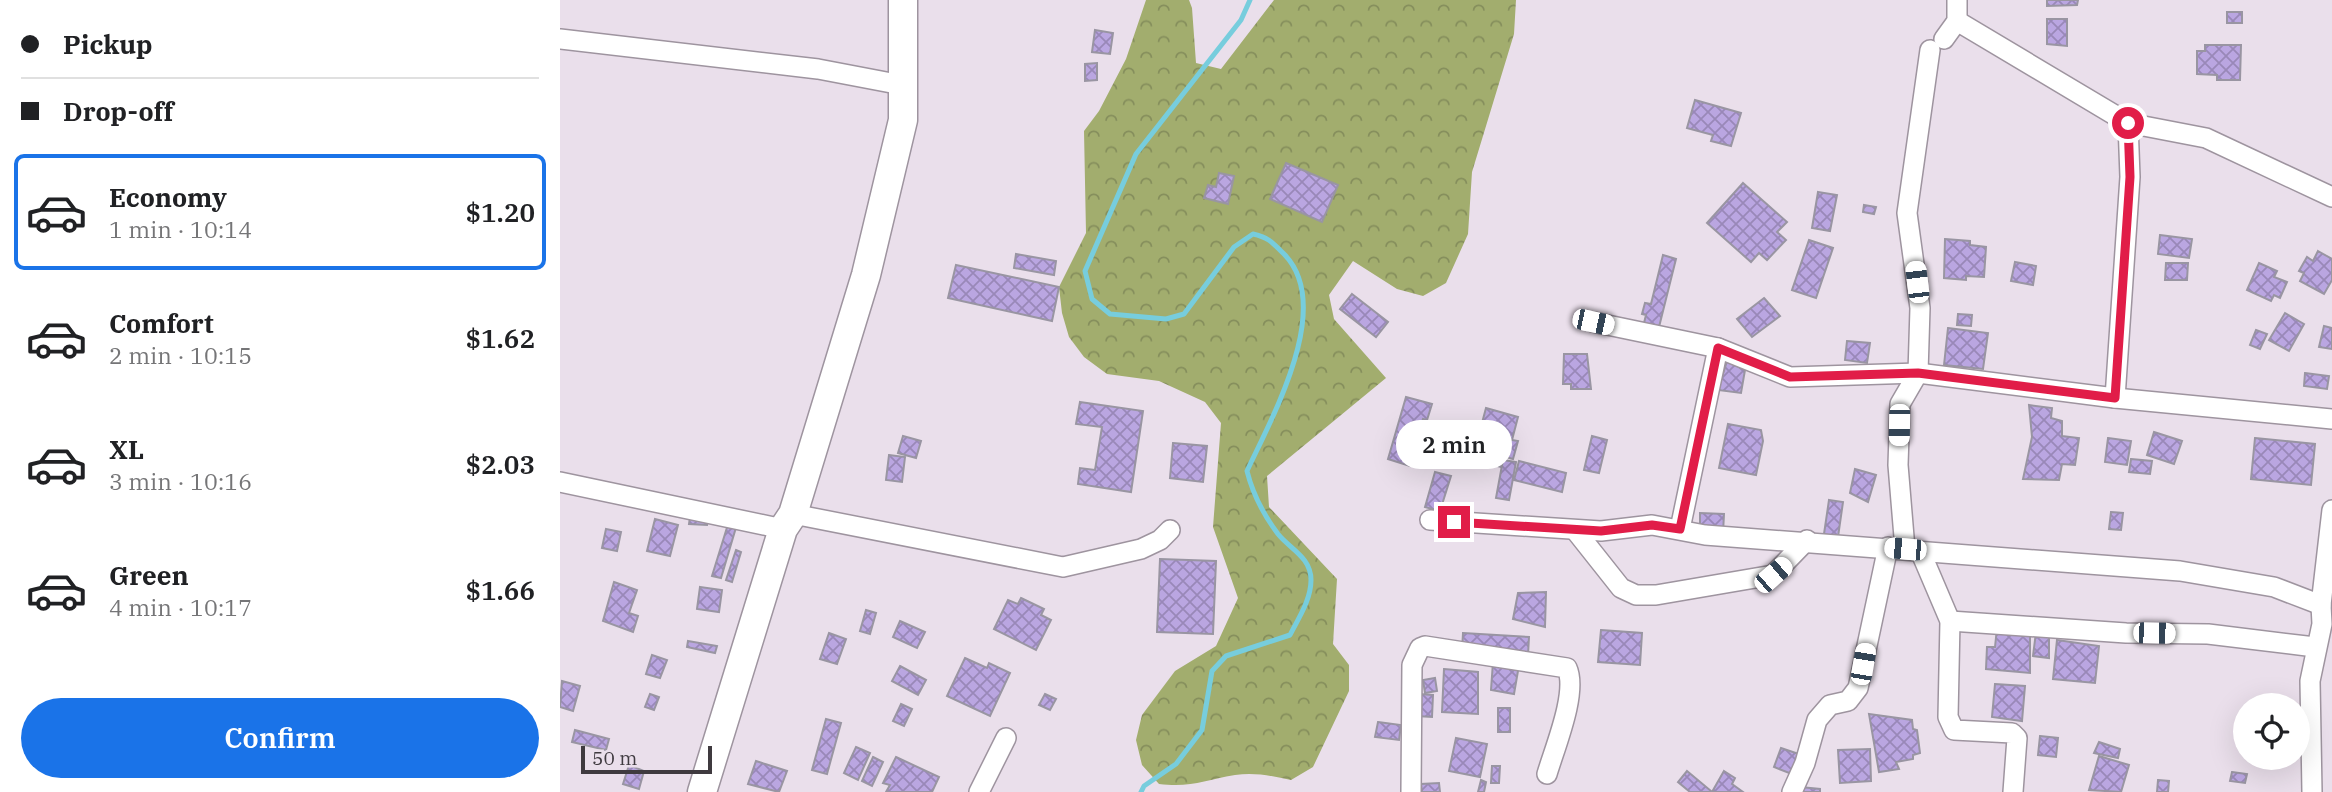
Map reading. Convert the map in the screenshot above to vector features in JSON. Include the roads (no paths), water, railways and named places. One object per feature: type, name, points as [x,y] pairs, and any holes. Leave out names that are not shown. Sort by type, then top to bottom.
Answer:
[{"type":"street","points":[[702,792],[866,275],[904,120],[903,0]]},
{"type":"street","points":[[1792,792],[1805,763],[1817,720],[1830,705],[1848,701],[1858,688],[1905,550],[1898,465],[1900,404],[1918,373],[1920,308],[1907,213],[1937,45],[1957,21],[1957,0]]},
{"type":"street","points":[[1957,21],[2128,123],[2206,138],[2332,197]]},
{"type":"street","points":[[560,39],[818,69],[902,85]]},
{"type":"street","points":[[2115,398],[2130,177],[2128,123]]},
{"type":"street","points":[[1593,322],[1718,348],[1790,377],[1918,373],[2115,398],[2332,419]]},
{"type":"street","points":[[1680,529],[1718,348]]},
{"type":"street","points":[[560,482],[1063,567],[1141,549],[1160,540],[1170,530]]},
{"type":"street","points":[[2312,792],[2310,681],[2315,647],[2325,618],[2332,510]]},
{"type":"street","points":[[1430,520],[1601,531],[1652,525],[1705,534],[2180,571],[2273,587],[2325,618]]},
{"type":"street","points":[[1575,530],[1621,587],[1636,595],[1683,591],[1773,575],[1807,540]]},
{"type":"street","points":[[1905,550],[1950,621],[1948,717],[1954,730],[2012,733],[2017,738],[2013,792]]},
{"type":"street","points":[[1950,621],[2126,633],[2208,634],[2315,647]]},
{"type":"street","points":[[1411,792],[1412,665],[1420,648],[1424,646],[1567,668],[1572,678],[1570,693],[1547,774]]},
{"type":"street","points":[[979,792],[1006,738]]},
{"type":"waterway","points":[[1141,792],[1144,786],[1176,764],[1202,730],[1212,671],[1226,656],[1290,635],[1309,595],[1311,580],[1308,565],[1278,534],[1268,519],[1255,496],[1247,471],[1283,392],[1301,331],[1303,302],[1298,276],[1284,254],[1270,241],[1253,234],[1234,247],[1184,314],[1166,319],[1110,314],[1092,299],[1085,271],[1136,154],[1241,20],[1250,0]]}]
